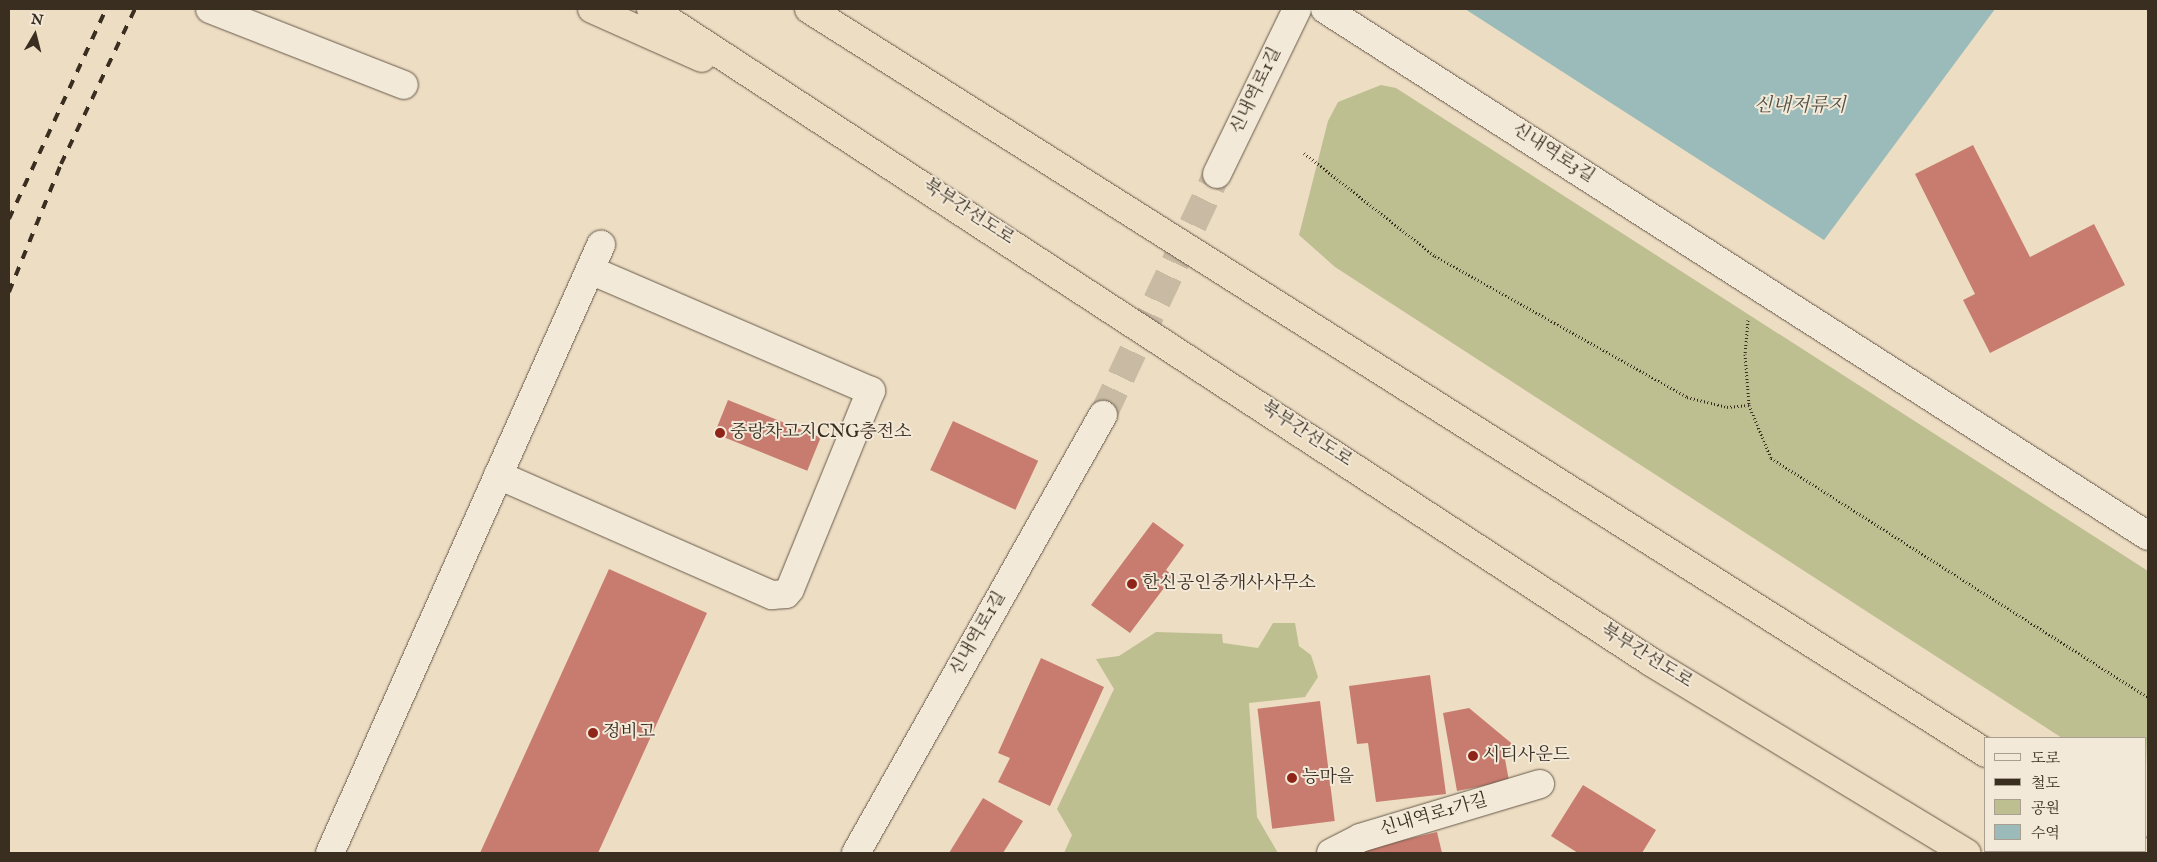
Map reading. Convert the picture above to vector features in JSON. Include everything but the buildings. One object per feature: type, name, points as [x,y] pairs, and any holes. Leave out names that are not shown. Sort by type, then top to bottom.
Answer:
[{"type":"highway","points":[[592,9],[788,95]]},
{"type":"highway","name":"북부간선도로","points":[[651,9],[788,95],[1651,662],[1967,853]]},
{"type":"highway","points":[[810,9],[1984,752]]},
{"type":"street","points":[[210,9],[404,85]]},
{"type":"street","name":"신내역로1길","points":[[1217,174],[1297,9]]},
{"type":"street","name":"신내역로3길","points":[[1325,9],[2148,536]]},
{"type":"street","points":[[330,853],[601,245]]},
{"type":"street","points":[[498,475],[772,595],[786,594],[790,589],[871,390],[590,270]]},
{"type":"street","name":"신내역로1길","points":[[856,853],[1104,415]]},
{"type":"street","name":"신내역로1가길","points":[[1331,853],[1360,838],[1540,784]]},
{"type":"path","points":[[1304,153],[1435,256],[1687,397],[1727,407],[1749,405]]},
{"type":"path","points":[[1748,316],[1745,354],[1749,405],[1771,458],[1786,471],[2148,697]]},
{"type":"green space","points":[[1381,85],[1396,88],[2148,571],[2148,794],[2147,737],[2060,737],[1335,267],[1299,235],[1328,121],[1338,102]]},
{"type":"green space","points":[[1273,623],[1295,623],[1299,646],[1311,655],[1318,677],[1305,697],[1249,703],[1257,817],[1278,853],[1064,853],[1072,835],[1057,809],[1114,689],[1096,659],[1119,656],[1156,632],[1222,634],[1223,643],[1258,648]]},
{"type":"water","name":"신내저류지","points":[[1465,9],[1995,9],[1824,240]]},
{"type":"tunnel","points":[[1103,415],[1217,174]]},
{"type":"railway","points":[[9,219],[106,9]]},
{"type":"railway","points":[[9,292],[61,164],[135,9]]},
{"type":"place","name":"중랑차고지CNG충전소","points":[[720,433]]},
{"type":"place","name":"한신공인중개사사무소","points":[[1132,584]]},
{"type":"place","name":"정비고","points":[[593,733]]},
{"type":"place","name":"시티사운드","points":[[1473,756]]},
{"type":"place","name":"능마을","points":[[1292,778]]}]
